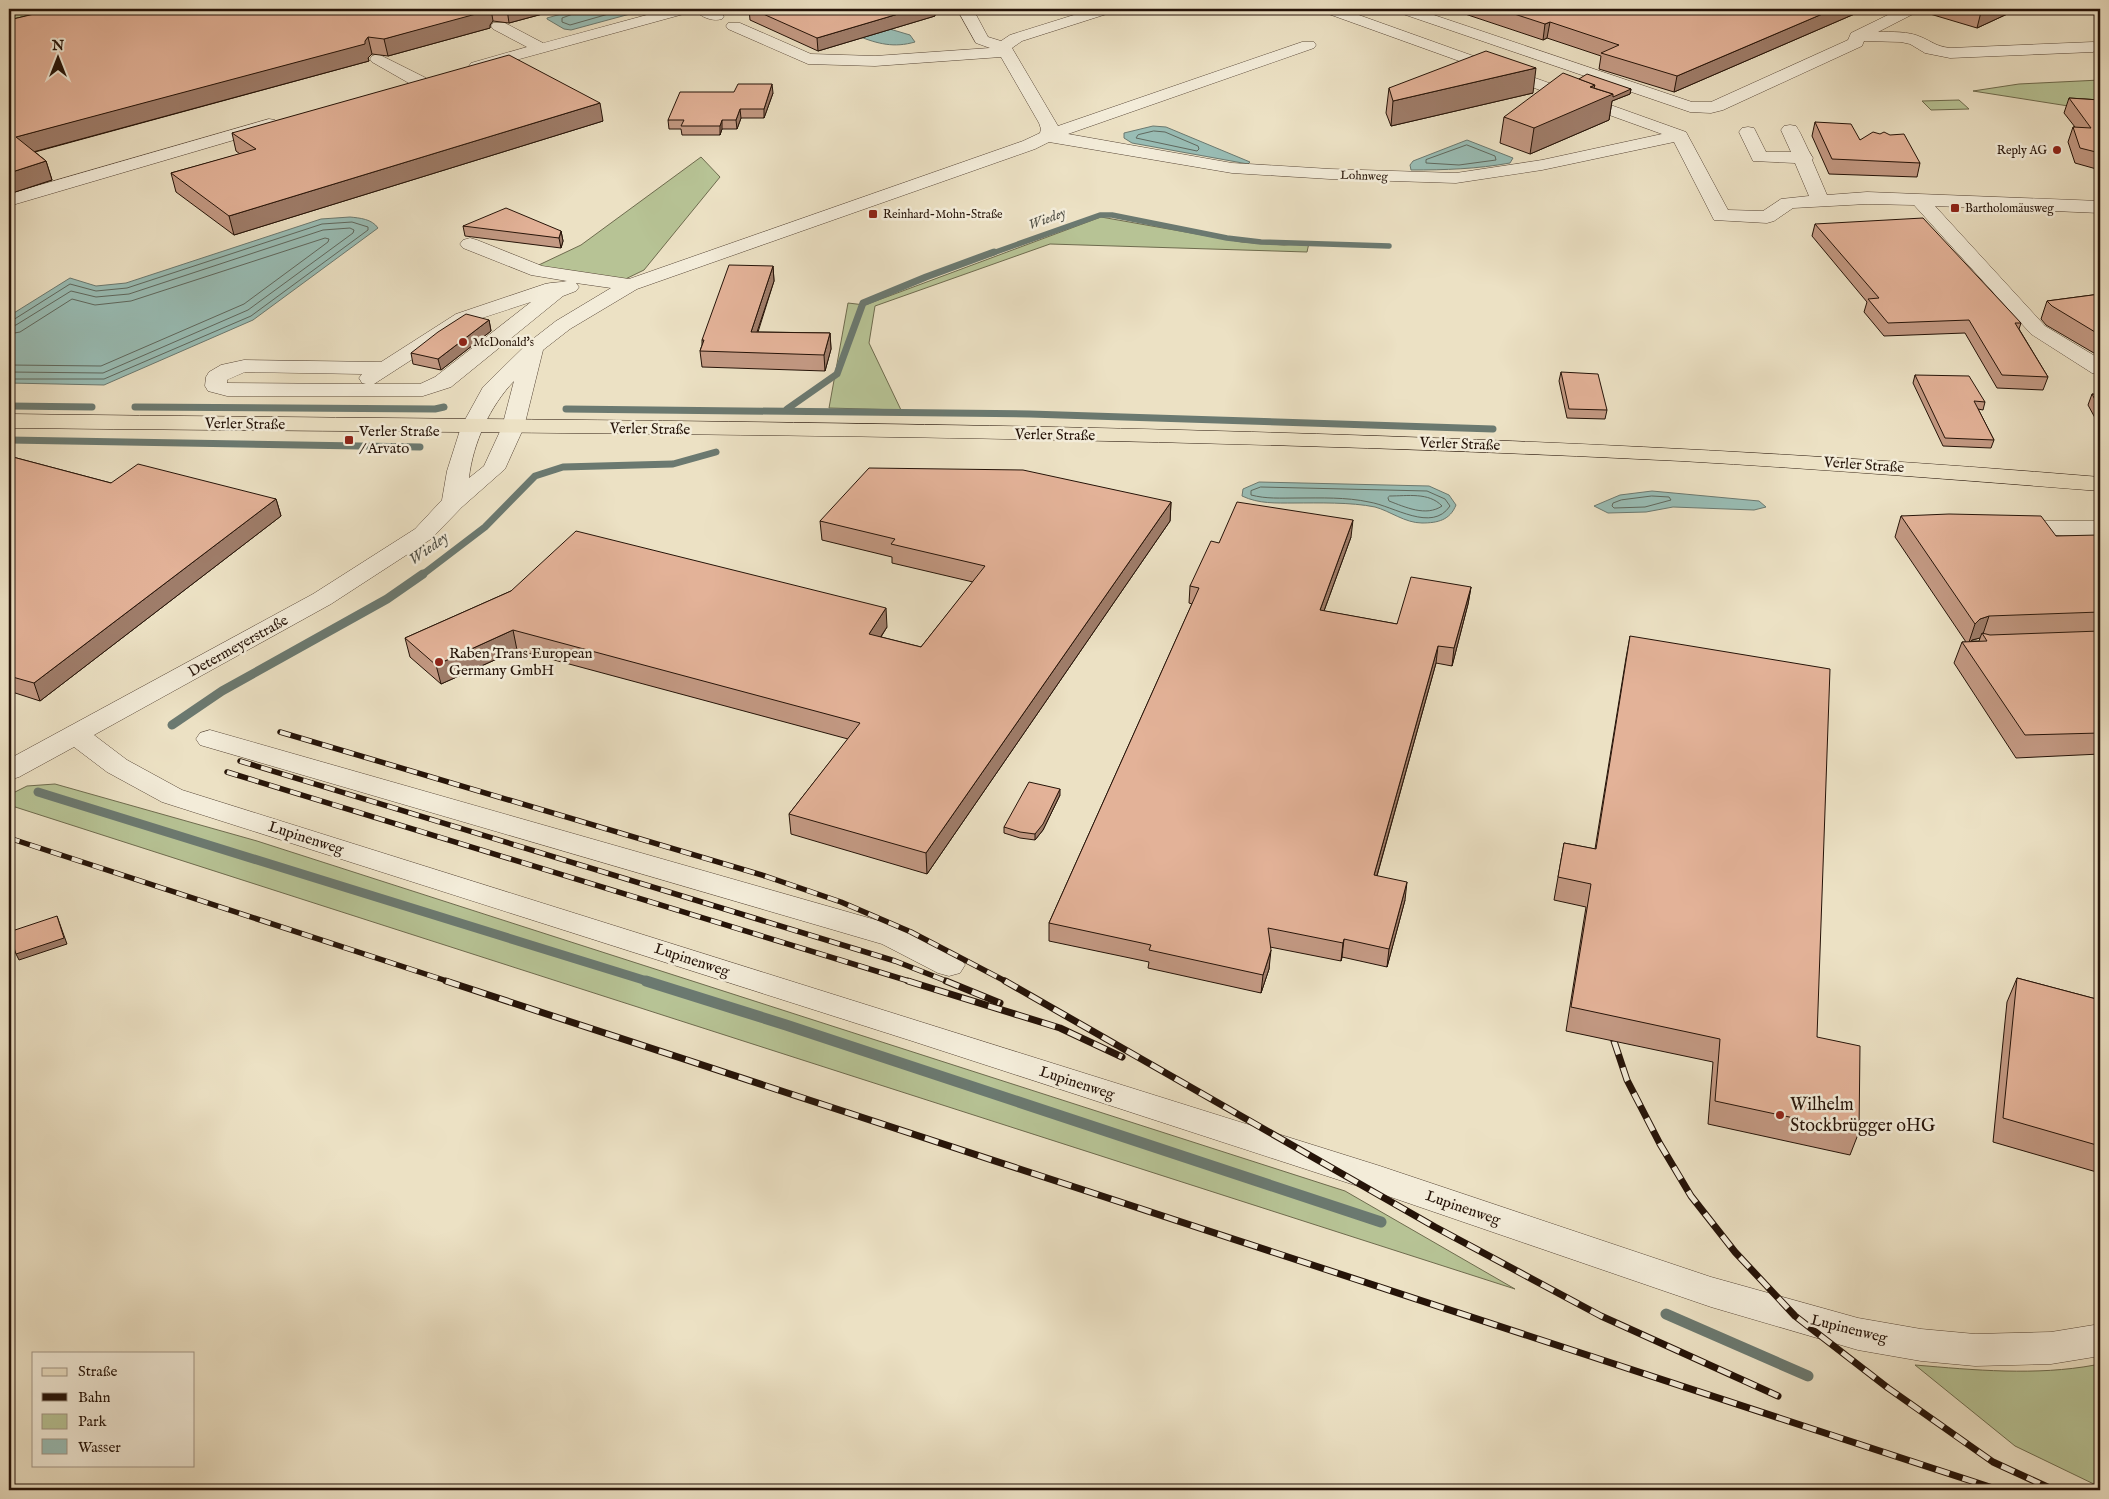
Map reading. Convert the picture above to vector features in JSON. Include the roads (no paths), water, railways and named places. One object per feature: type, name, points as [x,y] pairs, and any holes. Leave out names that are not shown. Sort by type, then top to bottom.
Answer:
[{"type":"main road","name":"Verler Straße","points":[[9,421],[1223,437],[1510,446],[1774,459],[2100,484]]},
{"type":"street","points":[[457,72],[656,12],[686,9]]},
{"type":"street","points":[[702,9],[716,16]]},
{"type":"street","points":[[965,9],[982,40],[1004,50],[1048,123],[1050,129],[1047,136]]},
{"type":"street","points":[[1004,50],[1008,43],[1016,38],[1108,9]]},
{"type":"street","points":[[1328,9],[1680,136],[1721,216],[1767,217],[1788,203],[1867,198],[1919,200],[2098,199]]},
{"type":"street","points":[[1402,9],[1690,108],[1701,109],[1717,106],[1818,61],[1856,43],[1857,36]]},
{"type":"street","points":[[1879,9],[1905,12]]},
{"type":"street","points":[[1857,36],[1905,12]]},
{"type":"street","points":[[499,26],[541,48]]},
{"type":"street","points":[[734,26],[808,59],[875,60],[1004,50]]},
{"type":"street","points":[[1857,36],[1901,37],[1915,40],[1931,50],[1950,53],[2093,47]]},
{"type":"street","points":[[454,502],[458,471],[472,427],[491,392],[536,346],[563,325],[630,286],[1029,145],[1047,136],[1078,127],[1308,45]]},
{"type":"street","points":[[378,59],[420,82]]},
{"type":"street","points":[[402,87],[438,77]]},
{"type":"street","points":[[9,200],[289,118]]},
{"type":"street","points":[[1790,130],[1804,158],[1820,201]]},
{"type":"street","points":[[1748,132],[1759,157],[1804,158]]},
{"type":"street","name":"Lohnweg","points":[[1047,136],[1232,168],[1447,178],[1492,174],[1526,168],[1680,136]]},
{"type":"street","points":[[1919,200],[2038,330],[2100,368]]},
{"type":"street","points":[[470,244],[538,271],[630,286]]},
{"type":"street","points":[[340,390],[374,376],[463,318],[536,292],[555,287],[569,287],[610,298]]},
{"type":"street","points":[[386,368],[244,366],[229,370],[217,377],[216,386],[227,390],[423,390],[432,388],[443,382],[556,292],[569,287]]},
{"type":"street","points":[[513,427],[522,389],[536,346]]},
{"type":"street","name":"Determeyerstraße","points":[[9,771],[322,600],[423,534],[454,502],[494,469],[513,427]]},
{"type":"street","points":[[1988,528],[2100,528]]},
{"type":"street","name":"Lupinenweg","points":[[76,735],[117,766],[172,796],[923,1033],[1380,1180],[1711,1292],[1858,1334],[1921,1345],[1975,1350],[2051,1348],[2100,1340]]},
{"type":"street","points":[[210,739],[894,936],[948,965]]},
{"type":"water","points":[[579,9],[627,9],[632,11],[630,14],[571,30],[564,29],[547,19]]},
{"type":"water","points":[[883,27],[910,35],[915,42],[900,45],[886,44],[858,36]]},
{"type":"water","points":[[1153,126],[1166,127],[1250,162],[1248,164],[1132,143],[1124,138],[1124,133]]},
{"type":"water","points":[[1467,140],[1513,158],[1510,163],[1485,167],[1411,170],[1410,165],[1413,161]]},
{"type":"water","points":[[350,217],[369,221],[378,228],[253,320],[104,385],[9,383],[9,316],[70,278],[96,286],[126,283],[321,219]]},
{"type":"water","points":[[1259,482],[1429,486],[1449,495],[1456,505],[1443,520],[1422,523],[1404,519],[1366,505],[1281,503],[1255,500],[1242,496],[1243,489]]},
{"type":"water","points":[[1652,491],[1759,501],[1766,507],[1754,510],[1673,507],[1646,512],[1608,513],[1594,506],[1620,495]]},
{"type":"waterway","name":"Wiedey","points":[[990,254],[1100,215],[1112,215],[1227,238],[1261,242],[1389,246]]},
{"type":"waterway","name":"Wiedey","points":[[787,409],[837,374],[863,303],[994,252]]},
{"type":"waterway","points":[[9,406],[92,407]]},
{"type":"waterway","points":[[135,407],[435,409],[444,407]]},
{"type":"waterway","points":[[566,409],[1030,414],[1493,429]]},
{"type":"waterway","points":[[9,440],[420,447]]},
{"type":"waterway","name":"Wiedey","points":[[422,575],[485,527],[535,476],[563,467],[673,464],[716,452]]},
{"type":"waterway","name":"Wiedey","points":[[172,725],[222,691],[387,599],[423,574]]},
{"type":"waterway","points":[[38,792],[650,982]]},
{"type":"waterway","points":[[646,981],[786,1025],[1381,1222]]},
{"type":"waterway","points":[[1666,1314],[1808,1376]]},
{"type":"railway","points":[[280,732],[765,876],[841,902],[911,932],[1007,982]]},
{"type":"railway","points":[[240,761],[895,961],[949,982]]},
{"type":"railway","points":[[227,772],[912,982]]},
{"type":"railway","points":[[9,838],[450,982]]},
{"type":"railway","points":[[446,981],[1999,1490]]},
{"type":"railway","points":[[908,981],[1060,1028],[1122,1057]]},
{"type":"railway","points":[[946,981],[1000,1003]]},
{"type":"railway","points":[[1005,981],[1435,1227],[1601,1316],[1778,1396]]},
{"type":"railway","points":[[1614,1041],[1627,1080],[1660,1144],[1691,1196],[1735,1252],[1795,1316],[1888,1388],[1993,1462],[2054,1490]]},
{"type":"place","name":"Reply AG","points":[[2057,150]]},
{"type":"place","name":"Bartholomäusweg","points":[[1955,208]]},
{"type":"place","name":"Reinhard-Mohn-Straße","points":[[873,214]]},
{"type":"place","name":"McDonald's","points":[[463,342]]},
{"type":"place","name":"Verler Straße / Arvato","points":[[349,440]]},
{"type":"place","name":"Raben Trans European Germany GmbH","points":[[439,662]]},
{"type":"place","name":"Wilhelm Stockbrügger oHG","points":[[1780,1115]]}]
